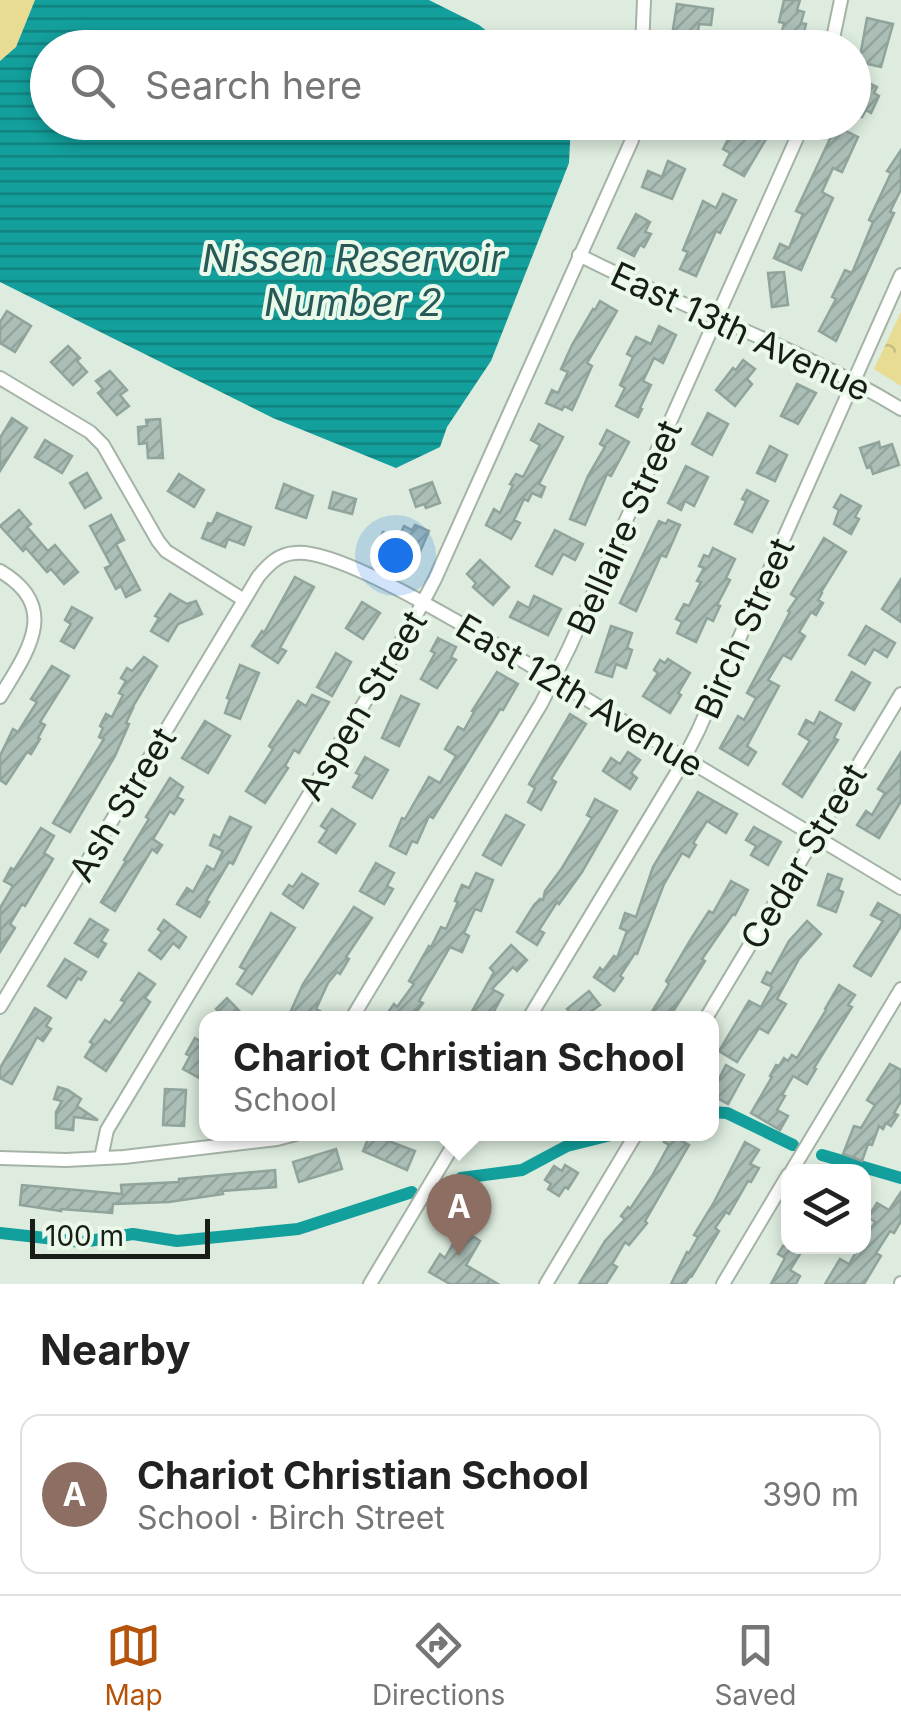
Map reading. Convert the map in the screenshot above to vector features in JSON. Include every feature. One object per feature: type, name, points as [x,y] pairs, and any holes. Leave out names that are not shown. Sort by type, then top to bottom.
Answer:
[{"type":"street","points":[[643,30],[644,0]]},
{"type":"street","points":[[835,30],[841,0]]},
{"type":"street","name":"Aspen Street","points":[[100,1158],[108,1130],[423,602],[632,140]]},
{"type":"street","name":"Bellaire Street","points":[[356,1011],[541,704],[796,140]]},
{"type":"street","name":"East 13th Avenue","points":[[579,255],[854,382],[901,409]]},
{"type":"street","name":"Birch Street","points":[[533,1011],[684,757],[901,275]]},
{"type":"street","points":[[1,382],[90,432],[104,445],[166,551],[244,600]]},
{"type":"street","name":"East 12th Avenue","points":[[244,600],[274,560],[291,553],[324,557],[346,566],[423,602],[554,678],[901,888]]},
{"type":"street","points":[[0,570],[30,598],[36,621],[32,642],[0,697]]},
{"type":"street","name":"Ash Street","points":[[0,1007],[244,600]]},
{"type":"street","name":"Cedar Street","points":[[710,1011],[901,694]]},
{"type":"street","points":[[795,1164],[901,989]]},
{"type":"street","points":[[0,1158],[100,1158],[268,1141]]},
{"type":"street","points":[[370,1284],[456,1141]]},
{"type":"street","points":[[546,1284],[632,1141]]},
{"type":"street","points":[[723,1284],[781,1188]]},
{"type":"green space","points":[[0,0],[35,0],[16,47],[0,61]]},
{"type":"green space","points":[[901,312],[901,386],[874,369]]},
{"type":"water","name":"Nissen Reservoir Number 2","points":[[35,0],[429,0],[485,30],[30,30],[30,140],[570,140],[569,163],[491,361],[447,427],[440,447],[396,468],[273,418],[0,282],[0,61],[16,47]]},
{"type":"building","points":[[784,0],[800,0],[797,10],[804,12],[801,23],[806,24],[804,30],[782,30],[784,23],[779,22]]},
{"type":"building","points":[[677,4],[713,9],[711,25],[699,24],[698,30],[673,30]]},
{"type":"building","points":[[867,18],[893,24],[881,67],[871,65],[871,30],[865,30]]},
{"type":"building","points":[[871,84],[877,87],[874,93],[879,96],[871,113]]},
{"type":"building","points":[[728,140],[765,140],[744,176],[724,165],[730,153],[723,149]]},
{"type":"building","points":[[829,140],[857,140],[842,172],[833,168],[822,192],[833,198],[801,270],[774,258],[780,244],[789,248],[803,214],[796,211]]},
{"type":"building","points":[[901,150],[901,189],[890,212],[894,213],[836,341],[819,331],[836,299],[832,297],[845,270],[852,273],[873,222],[869,220],[891,173],[887,171]]},
{"type":"building","points":[[668,161],[685,169],[672,199],[642,187],[648,171],[662,177]]},
{"type":"building","points":[[723,194],[736,200],[720,233],[716,231],[696,276],[680,269],[688,252],[683,250],[703,201],[716,208]]},
{"type":"building","points":[[636,214],[650,222],[645,232],[651,234],[634,256],[618,248]]},
{"type":"building","points":[[784,272],[788,305],[772,307],[768,273]]},
{"type":"building","points":[[600,301],[617,311],[587,363],[592,366],[572,410],[564,406],[562,410],[546,403],[552,390],[558,393],[568,372],[561,369]]},
{"type":"building","points":[[7,311],[31,326],[15,352],[0,343],[0,322]]},
{"type":"building","points":[[659,326],[676,335],[663,363],[654,358],[643,381],[651,385],[638,417],[616,406],[625,388],[620,385],[633,357],[627,354],[636,337],[651,344]]},
{"type":"building","points":[[68,346],[87,372],[73,385],[51,362]]},
{"type":"building","points":[[743,360],[755,369],[747,379],[752,384],[735,406],[716,390]]},
{"type":"building","points":[[110,371],[127,390],[120,395],[129,406],[117,415],[98,393],[103,389],[96,381]]},
{"type":"building","points":[[797,384],[816,393],[798,424],[781,416]]},
{"type":"building","points":[[708,413],[728,424],[712,455],[692,444]]},
{"type":"building","points":[[12,418],[27,428],[0,471],[0,438]]},
{"type":"building","points":[[160,419],[163,458],[148,458],[147,443],[139,444],[138,427],[147,426],[146,420]]},
{"type":"building","points":[[539,424],[563,437],[539,484],[545,487],[541,497],[532,493],[528,501],[524,499],[514,520],[520,523],[511,539],[486,525],[494,509],[500,513],[513,485],[510,484],[516,474],[523,477],[540,445],[531,440]]},
{"type":"building","points":[[607,430],[629,442],[611,476],[607,474],[585,525],[570,519],[605,447],[600,444]]},
{"type":"building","points":[[45,440],[72,456],[62,473],[35,457]]},
{"type":"building","points":[[879,442],[880,448],[892,444],[899,465],[873,474],[860,448]]},
{"type":"building","points":[[770,446],[787,455],[775,481],[757,473]]},
{"type":"building","points":[[686,466],[708,477],[694,506],[685,501],[681,510],[668,503]]},
{"type":"building","points":[[87,473],[101,498],[85,508],[70,483]]},
{"type":"building","points":[[179,474],[204,490],[194,507],[168,491]]},
{"type":"building","points":[[432,482],[440,503],[416,507],[410,490]]},
{"type":"building","points":[[284,484],[313,496],[306,518],[276,508]]},
{"type":"building","points":[[747,490],[768,501],[752,532],[735,524]]},
{"type":"building","points":[[333,492],[356,499],[352,514],[329,508]]},
{"type":"building","points":[[841,495],[861,506],[851,534],[834,524],[839,510],[834,507]]},
{"type":"building","points":[[19,510],[31,524],[27,527],[48,551],[55,545],[78,572],[64,584],[26,548],[23,551],[0,526]]},
{"type":"building","points":[[217,513],[251,527],[244,545],[228,539],[225,547],[202,538]]},
{"type":"building","points":[[111,515],[124,540],[116,544],[140,590],[126,597],[121,586],[116,589],[105,568],[111,565],[90,526]]},
{"type":"building","points":[[668,520],[680,525],[666,557],[661,555],[636,611],[620,603],[659,521],[666,524]]},
{"type":"building","points":[[415,525],[429,531],[414,566],[377,546],[383,532],[398,539],[404,526],[412,530]]},
{"type":"building","points":[[555,530],[583,544],[575,560],[563,554],[552,574],[536,566]]},
{"type":"building","points":[[824,538],[846,552],[821,592],[818,600],[823,603],[816,615],[811,612],[799,632],[805,636],[791,659],[783,655],[768,680],[779,686],[747,746],[756,752],[748,765],[720,748],[738,716],[744,720],[756,698],[747,693],[797,598],[791,594]]},
{"type":"building","points":[[713,548],[735,559],[713,621],[707,618],[696,642],[677,633],[682,622],[676,619],[684,604],[689,606],[701,582],[697,581],[704,568],[699,566]]},
{"type":"building","points":[[480,560],[509,587],[493,605],[473,587],[476,583],[467,574]]},
{"type":"building","points":[[295,577],[314,587],[280,648],[286,651],[278,663],[252,646],[264,633]]},
{"type":"building","points":[[901,579],[901,622],[882,609]]},
{"type":"building","points":[[170,594],[187,604],[196,601],[202,614],[178,624],[168,641],[151,631],[159,618],[155,616]]},
{"type":"building","points":[[534,596],[561,609],[548,635],[510,617],[518,602],[529,608]]},
{"type":"building","points":[[362,602],[380,613],[363,639],[346,628]]},
{"type":"building","points":[[72,607],[92,618],[74,648],[61,641],[71,624],[65,620]]},
{"type":"building","points":[[611,626],[632,633],[626,668],[616,664],[612,677],[596,672]]},
{"type":"building","points":[[866,626],[895,643],[887,657],[874,649],[865,664],[849,655]]},
{"type":"building","points":[[438,638],[456,647],[451,657],[456,660],[437,688],[421,679]]},
{"type":"building","points":[[336,653],[351,662],[332,696],[317,687]]},
{"type":"building","points":[[144,657],[157,666],[132,708],[115,756],[70,832],[53,823],[104,739],[99,737],[103,728],[100,726],[106,714],[112,717],[123,695],[119,693],[126,681],[121,678],[127,668],[132,671]]},
{"type":"building","points":[[668,659],[690,673],[670,713],[643,696],[658,673],[654,670],[660,660],[665,663]]},
{"type":"building","points":[[240,665],[259,673],[240,719],[225,713]]},
{"type":"building","points":[[52,666],[69,676],[40,722],[45,725],[40,739],[6,784],[0,780],[0,756],[13,729],[18,732],[37,702],[31,699]]},
{"type":"building","points":[[497,672],[518,684],[503,710],[500,709],[433,818],[429,816],[417,843],[412,841],[406,854],[390,846],[402,818],[405,819],[429,777],[440,783],[456,756],[445,749],[458,727],[464,730]]},
{"type":"building","points":[[852,672],[870,683],[854,710],[836,700]]},
{"type":"building","points":[[312,695],[329,702],[299,753],[294,750],[285,766],[288,768],[265,803],[246,791],[298,701],[306,706]]},
{"type":"building","points":[[401,696],[419,704],[399,746],[382,738]]},
{"type":"building","points":[[820,712],[841,724],[834,738],[838,740],[802,797],[783,784],[810,741],[799,734],[806,720],[814,724]]},
{"type":"building","points":[[570,714],[586,724],[551,779],[556,782],[541,810],[528,802],[535,788],[529,784]]},
{"type":"building","points":[[205,721],[230,736],[208,773],[182,758]]},
{"type":"building","points":[[628,752],[640,760],[631,773],[637,778],[630,789],[603,771],[611,758],[620,764]]},
{"type":"building","points":[[901,752],[901,801],[879,838],[857,825],[866,811],[872,815],[885,793],[878,789]]},
{"type":"building","points":[[365,757],[388,770],[372,798],[353,787]]},
{"type":"building","points":[[170,778],[183,787],[177,797],[183,800],[174,814],[170,811],[153,839],[162,845],[157,853],[152,849],[115,911],[101,902]]},
{"type":"building","points":[[698,792],[737,814],[726,833],[707,821],[689,857],[682,853],[664,884],[637,954],[614,991],[594,977],[614,956],[617,958],[627,931],[620,928],[625,913],[636,917],[653,867]]},
{"type":"building","points":[[595,799],[617,811],[582,872],[539,930],[544,933],[537,945],[517,932],[534,905],[543,900],[592,818],[587,815]]},
{"type":"building","points":[[332,809],[355,824],[336,853],[319,842],[327,830],[321,826]]},
{"type":"building","points":[[506,815],[524,825],[501,865],[483,855]]},
{"type":"building","points":[[230,817],[251,827],[200,917],[177,904],[187,888],[193,892],[207,866],[214,870],[223,851],[210,845],[214,835],[220,838]]},
{"type":"building","points":[[754,827],[781,842],[768,865],[751,855],[756,846],[746,840]]},
{"type":"building","points":[[41,828],[54,836],[44,853],[53,859],[10,924],[15,928],[0,952],[0,908],[13,886],[4,881]]},
{"type":"building","points":[[376,863],[394,873],[387,886],[393,889],[384,904],[360,891]]},
{"type":"building","points":[[476,873],[493,880],[481,911],[475,909],[464,933],[469,936],[462,952],[450,947],[417,1011],[389,1011],[394,1004],[397,1007],[414,984],[409,981],[441,927],[446,929],[462,885],[469,888]]},
{"type":"building","points":[[302,874],[318,884],[303,908],[283,894]]},
{"type":"building","points":[[828,874],[842,879],[838,890],[843,892],[836,912],[818,905]]},
{"type":"building","points":[[731,881],[748,890],[673,1011],[652,1011],[691,939],[709,911],[713,913]]},
{"type":"building","points":[[878,903],[901,916],[901,926],[871,976],[854,966],[883,921],[871,915]]},
{"type":"building","points":[[354,907],[372,918],[346,957],[349,959],[340,974],[337,972],[328,983],[316,1009],[320,1011],[291,1011],[303,984]]},
{"type":"building","points":[[271,913],[295,928],[252,994],[237,984],[246,970],[240,967]]},
{"type":"building","points":[[90,919],[108,930],[98,957],[75,943]]},
{"type":"building","points":[[164,920],[186,937],[179,948],[173,943],[161,959],[149,950],[162,932],[158,929]]},
{"type":"building","points":[[807,921],[821,934],[799,959],[777,999],[786,1004],[768,1033],[759,1028],[737,1062],[719,1051],[749,1001],[761,1007],[772,987],[762,982],[767,972],[771,974],[789,941]]},
{"type":"building","points":[[511,945],[527,960],[517,971],[513,967],[492,989],[503,995],[494,1011],[472,1011],[494,972],[490,968]]},
{"type":"building","points":[[65,959],[86,972],[66,998],[48,986]]},
{"type":"building","points":[[139,973],[155,984],[145,998],[150,1002],[106,1071],[85,1057],[93,1044],[90,1042],[105,1020],[110,1023],[125,1002],[121,1000]]},
{"type":"building","points":[[839,985],[855,995],[848,1005],[852,1007],[807,1084],[793,1076],[777,1110],[788,1116],[780,1130],[751,1113],[776,1065],[792,1055],[797,1058]]},
{"type":"building","points":[[589,991],[600,1005],[592,1011],[567,1009]]},
{"type":"building","points":[[227,998],[239,1011],[218,1011]]},
{"type":"building","points":[[35,1008],[51,1018],[46,1026],[51,1029],[43,1041],[37,1037],[12,1084],[0,1078],[0,1068]]},
{"type":"building","points":[[195,1038],[199,1041],[199,1078],[183,1069],[190,1056],[186,1054]]},
{"type":"building","points":[[890,1064],[901,1070],[901,1101],[894,1113],[898,1115],[891,1126],[879,1126],[862,1161],[843,1154],[854,1126],[861,1128],[875,1105],[867,1100]]},
{"type":"building","points":[[726,1065],[744,1075],[728,1104],[719,1099],[719,1079]]},
{"type":"building","points":[[58,1087],[81,1099],[77,1106],[98,1120],[74,1117],[73,1130],[56,1128],[56,1112],[62,1101],[54,1099]]},
{"type":"building","points":[[165,1089],[186,1090],[184,1126],[163,1125]]},
{"type":"building","points":[[367,1141],[389,1141],[415,1151],[407,1170],[363,1151]]},
{"type":"building","points":[[682,1141],[689,1145],[647,1223],[629,1245],[625,1242],[612,1264],[617,1267],[606,1284],[579,1284],[605,1241],[625,1219],[621,1216],[652,1176],[669,1145],[664,1142]]},
{"type":"building","points":[[745,1142],[759,1150],[750,1164],[759,1168],[729,1214],[726,1212],[715,1228],[719,1231],[692,1276],[685,1284],[671,1284],[698,1237],[694,1235]]},
{"type":"building","points":[[336,1149],[342,1169],[299,1182],[293,1162]]},
{"type":"building","points":[[565,1165],[578,1173],[559,1196],[548,1189],[551,1184],[545,1180],[554,1166],[562,1171]]},
{"type":"building","points":[[275,1170],[276,1187],[222,1191],[223,1194],[169,1202],[113,1204],[112,1213],[20,1205],[22,1185],[122,1194],[121,1185]]},
{"type":"building","points":[[901,1192],[901,1221],[876,1253],[881,1256],[864,1284],[825,1284],[840,1259],[849,1264],[855,1254],[871,1254],[871,1229],[875,1222],[871,1212],[877,1203],[889,1210]]},
{"type":"building","points":[[458,1227],[480,1241],[466,1265],[498,1284],[450,1284],[429,1272],[440,1254],[445,1258]]},
{"type":"building","points":[[781,1249],[781,1254],[800,1254],[790,1270],[800,1276],[796,1284],[771,1284],[785,1258],[778,1254]]},
{"type":"waterway","points":[[719,1112],[793,1145]]},
{"type":"waterway","points":[[461,1178],[522,1170],[567,1146],[587,1141]]},
{"type":"waterway","points":[[822,1155],[901,1178]]},
{"type":"waterway","points":[[0,1233],[82,1242],[133,1234],[177,1241],[298,1229],[412,1192]]},
{"type":"place","name":"Chariot Christian School","points":[[459,1256]]}]
